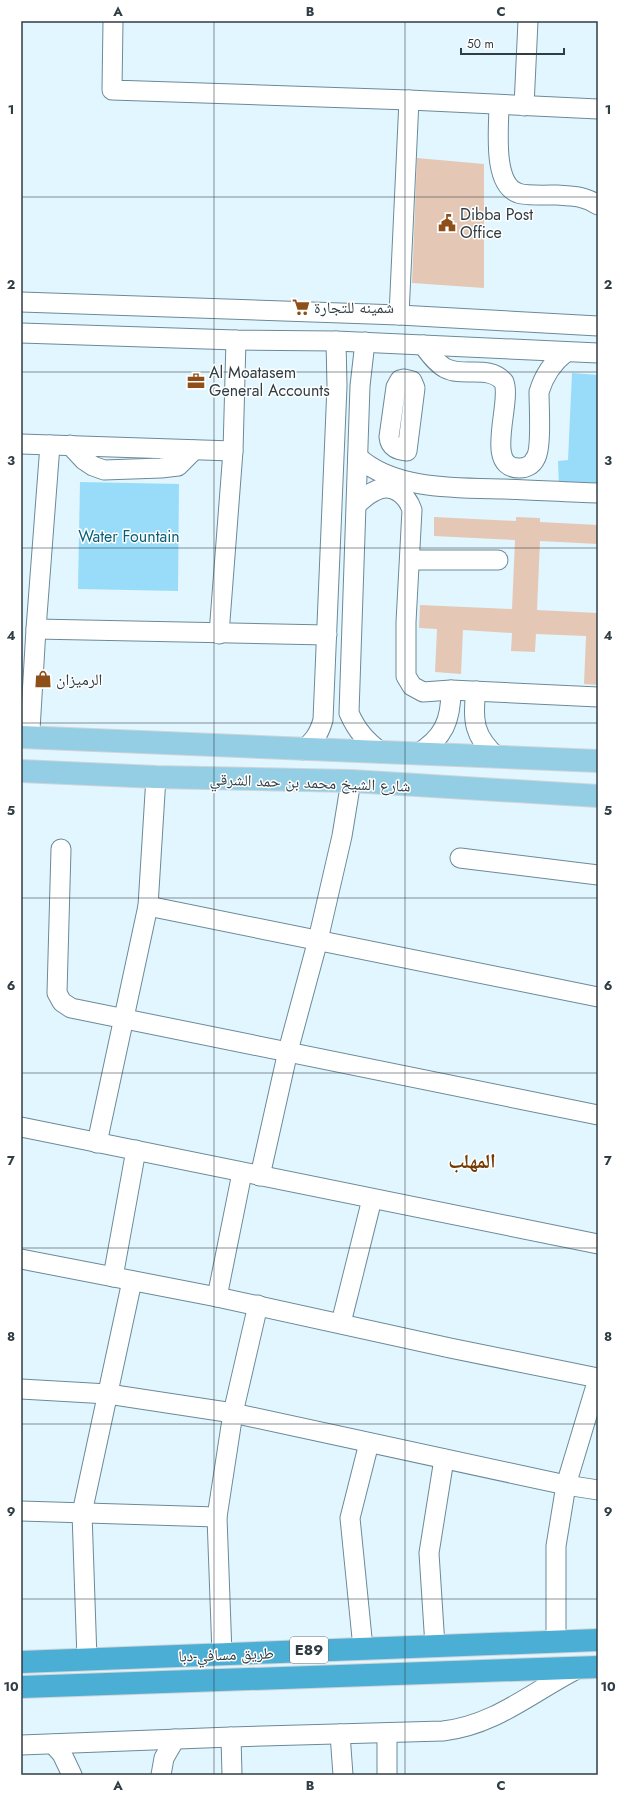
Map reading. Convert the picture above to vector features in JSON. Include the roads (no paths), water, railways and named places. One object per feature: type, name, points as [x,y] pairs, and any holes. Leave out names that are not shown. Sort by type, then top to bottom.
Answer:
[{"type":"highway","name":"طريق مسافي-دبا","points":[[21,1662],[598,1640]]},
{"type":"highway","name":"طريق مسافي-دبا","points":[[21,1688],[589,1668]]},
{"type":"main road","name":"شارع الشيخ محمد بن حمد الشرقي","points":[[24,732],[70,739],[303,750],[598,761]]},
{"type":"main road","name":"شارع الشيخ محمد بن حمد الشرقي","points":[[21,771],[156,777],[351,781],[598,796]]},
{"type":"main road","points":[[21,781],[40,781],[65,773]]},
{"type":"street","points":[[113,21],[112,90],[409,100],[598,109]]},
{"type":"street","points":[[524,106],[528,21]]},
{"type":"street","points":[[399,316],[409,100]]},
{"type":"street","points":[[499,105],[500,166],[505,183],[517,193],[578,196],[588,198],[598,205]]},
{"type":"street","points":[[21,302],[399,316],[598,326]]},
{"type":"street","points":[[52,334],[53,318],[69,303]]},
{"type":"street","points":[[21,332],[236,340],[365,342],[598,353]]},
{"type":"street","points":[[219,634],[233,451],[236,340]]},
{"type":"street","points":[[303,750],[313,742],[320,732],[323,720],[328,635],[337,386],[336,341]]},
{"type":"street","points":[[365,342],[360,386],[349,713],[356,729],[367,742],[382,753]]},
{"type":"street","points":[[423,345],[437,362],[446,369],[493,373],[500,376],[504,382],[507,396],[500,453],[507,463],[518,468],[529,465],[537,456],[539,392],[551,365],[566,352]]},
{"type":"street","points":[[337,386],[360,386]]},
{"type":"street","points":[[21,444],[233,451]]},
{"type":"street","points":[[24,732],[36,629],[50,445]]},
{"type":"street","points":[[404,479],[407,451]]},
{"type":"street","points":[[358,457],[372,469],[381,473],[434,487],[598,493]]},
{"type":"street","points":[[412,510],[434,487]]},
{"type":"street","points":[[357,504],[377,490],[392,489],[406,496],[412,510],[406,622],[406,676],[412,686],[422,692],[451,690],[598,698]]},
{"type":"street","points":[[410,560],[498,560]]},
{"type":"street","points":[[36,629],[219,634],[328,635]]},
{"type":"street","points":[[417,754],[427,748],[444,730],[451,707],[451,690]]},
{"type":"street","points":[[476,691],[473,707],[476,730],[488,750],[497,757]]},
{"type":"street","points":[[324,701],[349,702]]},
{"type":"street","points":[[97,1142],[148,906],[156,777]]},
{"type":"street","points":[[217,1297],[251,1174],[288,1051],[318,940],[342,836],[351,781]]},
{"type":"street","points":[[61,849],[57,993],[62,1002],[71,1008],[124,1017],[598,1116]]},
{"type":"street","points":[[460,858],[598,875]]},
{"type":"street","points":[[148,906],[598,997]]},
{"type":"street","points":[[21,1127],[598,1244]]},
{"type":"street","points":[[113,1276],[136,1150]]},
{"type":"street","points":[[341,1323],[372,1199]]},
{"type":"street","points":[[21,1260],[113,1276],[258,1305],[450,1348],[598,1378],[566,1485],[556,1546],[556,1642]]},
{"type":"street","points":[[87,1659],[82,1513],[132,1281]]},
{"type":"street","points":[[222,1654],[217,1517],[232,1413],[258,1305]]},
{"type":"street","points":[[21,1389],[108,1394],[232,1413],[566,1485],[598,1490]]},
{"type":"street","points":[[363,1648],[350,1518],[369,1443]]},
{"type":"street","points":[[435,1646],[429,1553],[444,1459]]},
{"type":"street","points":[[21,1511],[217,1517]]},
{"type":"street","points":[[21,1745],[443,1731],[473,1726],[501,1713],[558,1678],[589,1668]]},
{"type":"street","points":[[387,1733],[387,1775]]},
{"type":"street","points":[[340,1734],[343,1775]]},
{"type":"street","points":[[231,1737],[232,1775]]},
{"type":"street","points":[[161,1775],[164,1758],[175,1739]]},
{"type":"street","points":[[53,1744],[62,1754],[72,1775]]},
{"type":"place","name":"Dibba Post Office","points":[[447,223]]},
{"type":"place","name":"شمينه للتجارة","points":[[301,307]]},
{"type":"place","name":"Al Moatasem General Accounts","points":[[196,381]]},
{"type":"place","name":"الرميزان","points":[[43,679]]},
{"type":"district","name":"المهلب","points":[[472,1161]]},
{"type":"park label","name":"Water Fountain","points":[[129,536]]}]
